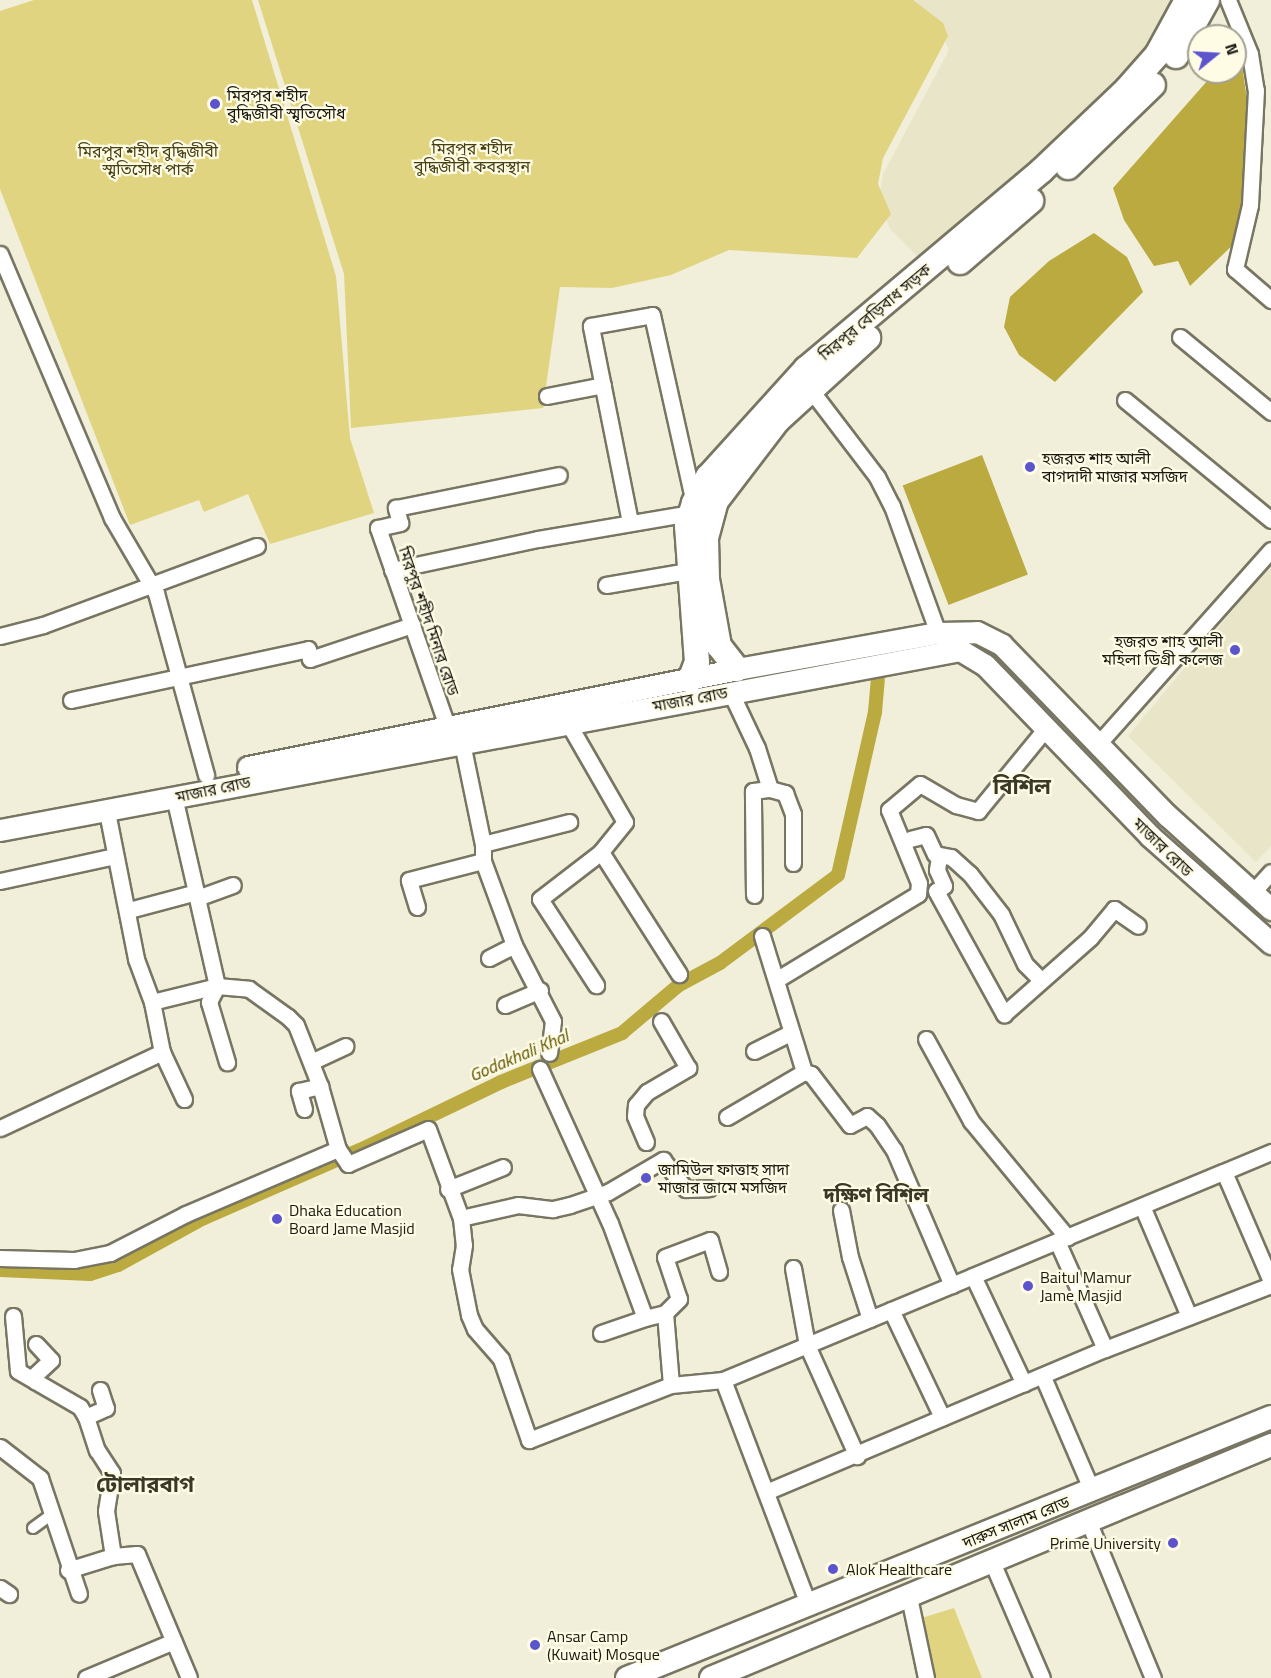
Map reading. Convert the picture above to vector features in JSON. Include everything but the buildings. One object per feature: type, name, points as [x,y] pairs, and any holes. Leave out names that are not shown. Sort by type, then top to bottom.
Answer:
[{"type":"highway","name":"মিরপুর বেড়িবাধ সড়ক","points":[[736,683],[708,648],[688,571],[692,508],[778,420],[802,389],[996,233],[1095,143],[1160,77],[1177,40],[1186,0]]},
{"type":"highway","name":"মিরপুর বেড়িবাধ সড়ক","points":[[1177,40],[1207,0]]},
{"type":"highway","name":"মিরপুর বেড়িবাধ সড়ক","points":[[692,689],[708,648],[706,538],[716,501],[716,482]]},
{"type":"main road","name":"মাজার রোড","points":[[736,683],[938,633],[964,641],[1150,836],[1271,943]]},
{"type":"main road","name":"মাজার রোড","points":[[0,830],[107,812],[692,689],[736,683],[989,635],[1002,645],[1168,816],[1271,909]]},
{"type":"main road","points":[[986,665],[1002,645]]},
{"type":"main road","name":"মাজার রোড","points":[[0,817],[206,775],[568,723],[692,689]]},
{"type":"main road","points":[[1081,765],[1098,744]]},
{"type":"main road","points":[[1150,836],[1168,816]]},
{"type":"main road","name":"দারুস সালাম রোড","points":[[627,1678],[1271,1417]]},
{"type":"main road","name":"দারুস সালাম রোড","points":[[711,1678],[1096,1520],[1271,1445]]},
{"type":"main road","points":[[1084,1494],[1096,1520]]},
{"type":"street","points":[[1228,0],[1250,54],[1257,90],[1250,205],[1235,269],[1271,300]]},
{"type":"street","points":[[0,254],[112,518],[152,583],[206,775]]},
{"type":"street","points":[[392,570],[630,522],[692,508],[652,315],[591,326],[630,522]]},
{"type":"street","points":[[1180,337],[1271,412]]},
{"type":"street","points":[[547,396],[603,385]]},
{"type":"street","points":[[802,389],[877,477],[896,516],[938,633]]},
{"type":"street","points":[[1125,400],[1271,520]]},
{"type":"street","name":"মিরপুর শহীদ মিনার রোড","points":[[483,861],[483,844],[454,738],[378,528],[400,523],[396,508],[559,475]]},
{"type":"street","points":[[0,636],[43,625],[257,546]]},
{"type":"street","points":[[1098,744],[1271,550]]},
{"type":"street","points":[[606,585],[688,571]]},
{"type":"street","points":[[71,700],[308,649],[310,659],[412,625]]},
{"type":"street","points":[[736,683],[770,789]]},
{"type":"street","points":[[568,723],[625,822],[601,852],[540,899],[596,985]]},
{"type":"street","points":[[776,980],[918,894],[919,883],[889,810],[920,784],[965,809],[978,811],[1046,728]]},
{"type":"street","points":[[754,895],[753,791],[770,789],[784,793],[794,814],[793,863]]},
{"type":"street","points":[[174,797],[217,986],[209,1002],[227,1062]]},
{"type":"street","points":[[107,812],[114,856],[129,910],[136,959],[152,1002],[162,1052],[184,1099]]},
{"type":"street","points":[[483,844],[569,822]]},
{"type":"street","points":[[910,839],[926,835],[939,857],[937,870],[944,886],[936,891],[1004,1014],[1090,938],[1114,909],[1138,926]]},
{"type":"street","points":[[601,852],[679,974]]},
{"type":"street","points":[[0,881],[114,856]]},
{"type":"street","points":[[939,857],[951,857],[979,883],[1000,914],[1025,964],[1041,980]]},
{"type":"street","points":[[417,907],[409,880],[483,861],[514,945],[540,990],[554,1021],[549,1053]]},
{"type":"street","points":[[1252,893],[1271,872]]},
{"type":"street","points":[[129,910],[233,885]]},
{"type":"street","points":[[762,936],[804,1072]]},
{"type":"street","points":[[489,958],[514,945]]},
{"type":"street","points":[[152,1002],[217,986],[249,989],[288,1017],[296,1025],[311,1062],[342,1155]]},
{"type":"street","points":[[505,1005],[540,990]]},
{"type":"street","points":[[646,1142],[634,1116],[636,1105],[647,1092],[688,1068],[661,1021]]},
{"type":"street","points":[[754,1052],[792,1032]]},
{"type":"street","points":[[926,1039],[971,1121],[1062,1239],[1105,1349]]},
{"type":"street","points":[[311,1062],[346,1046]]},
{"type":"street","points":[[0,1128],[162,1052]]},
{"type":"street","points":[[540,1069],[598,1196],[645,1318]]},
{"type":"street","points":[[727,1117],[804,1072],[810,1074],[850,1125],[867,1116],[877,1125],[894,1150],[952,1284]]},
{"type":"street","points":[[304,1109],[299,1091],[320,1086]]},
{"type":"street","points":[[0,1258],[74,1260],[110,1252],[186,1214],[342,1155],[428,1129],[448,1189],[461,1218],[465,1245],[460,1269],[469,1315],[475,1329],[501,1359],[530,1440],[671,1385],[723,1380],[1271,1152]]},
{"type":"street","points":[[461,1218],[518,1205],[553,1209],[598,1196],[663,1160],[686,1189],[710,1188]]},
{"type":"street","points":[[448,1189],[503,1167]]},
{"type":"street","points":[[766,1491],[857,1456],[942,1417],[1271,1283],[1224,1172]]},
{"type":"street","points":[[1142,1206],[1189,1316]]},
{"type":"street","points":[[841,1210],[870,1319]]},
{"type":"street","points":[[601,1333],[665,1313],[679,1299],[665,1257],[711,1240],[719,1272]]},
{"type":"street","points":[[793,1268],[807,1345],[857,1456]]},
{"type":"street","points":[[973,1276],[1024,1384]]},
{"type":"street","points":[[891,1310],[942,1417]]},
{"type":"street","points":[[665,1313],[671,1385]]},
{"type":"street","points":[[13,1316],[18,1371],[80,1407],[86,1417],[97,1450],[112,1473],[106,1511],[113,1557]]},
{"type":"street","points":[[35,1382],[34,1376],[51,1360],[36,1344]]},
{"type":"street","points":[[1043,1377],[1084,1494]]},
{"type":"street","points":[[723,1380],[809,1606]]},
{"type":"street","points":[[86,1417],[106,1408],[100,1390]]},
{"type":"street","points":[[3,1455],[40,1478],[68,1570],[79,1594]]},
{"type":"street","points":[[33,1528],[51,1515]]},
{"type":"street","points":[[1096,1520],[1153,1678]]},
{"type":"street","points":[[68,1570],[113,1557],[137,1554],[189,1678]]},
{"type":"street","points":[[992,1562],[1042,1678]]},
{"type":"street","points":[[909,1597],[927,1678]]},
{"type":"street","points":[[86,1678],[174,1641]]},
{"type":"shaded area","points":[[903,0],[1176,0],[1145,57],[1078,124],[918,257],[890,229],[879,199],[883,174],[949,50],[943,36]]},
{"type":"shaded area","points":[[1204,84],[1245,84],[1251,127],[1249,176],[1238,240],[1190,286],[1178,261],[1154,266],[1124,220],[1113,188]]},
{"type":"shaded area","points":[[1094,233],[1127,257],[1143,292],[1055,382],[1019,355],[1004,327],[1010,297],[1049,261]]},
{"type":"shaded area","points":[[982,455],[1028,574],[949,605],[903,485]]},
{"type":"shaded area","name":"হজরত শাহ আলী মহিলা ডিগ্রী কলেজ","points":[[1271,564],[1271,846],[1256,862],[1128,736]]},
{"type":"green space","name":"মিরপুর শহীদ বুদ্ধিজীবী স্মৃতিসৌধ পার্ক","points":[[34,0],[252,0],[336,276],[350,438],[374,513],[270,544],[248,494],[204,512],[199,500],[130,525],[0,189],[0,11]]},
{"type":"green space","name":"মিরপুর শহীদ বুদ্ধিজীবী কবরস্থান","points":[[258,0],[913,0],[943,23],[948,36],[883,158],[878,184],[891,214],[857,258],[729,250],[671,275],[612,288],[560,287],[543,408],[351,428],[344,274]]},
{"type":"green space","points":[[954,1608],[982,1678],[931,1678],[915,1620]]},
{"type":"waterway","name":"Godakhali Khal","points":[[0,1270],[90,1274],[118,1265],[204,1218],[360,1150],[501,1082],[622,1033],[679,985],[720,963],[838,875],[875,712],[878,679]]},
{"type":"place","name":"মিরপুর শহীদ বুদ্ধিজীবী স্মৃতিসৌধ","points":[[215,104]]},
{"type":"place","name":"হজরত শাহ আলী বাগদাদী মাজার মসজিদ","points":[[1030,467]]},
{"type":"place","name":"হজরত শাহ আলী মহিলা ডিগ্রী কলেজ","points":[[1235,650]]},
{"type":"place","name":"জামিউল ফাত্তাহ সাদা মাজার জামে মসজিদ","points":[[646,1178]]},
{"type":"place","name":"Dhaka Education Board Jame Masjid","points":[[277,1219]]},
{"type":"place","name":"Baitul Mamur Jame Masjid","points":[[1028,1286]]},
{"type":"place","name":"Prime University","points":[[1173,1543]]},
{"type":"place","name":"Alok Healthcare","points":[[833,1569]]},
{"type":"place","name":"Ansar Camp (Kuwait) Mosque","points":[[535,1645]]},
{"type":"district","name":"বিশিল","points":[[1022,787]]},
{"type":"district","name":"দক্ষিণ বিশিল","points":[[876,1194]]},
{"type":"district","name":"টোলারবাগ","points":[[145,1485]]}]
